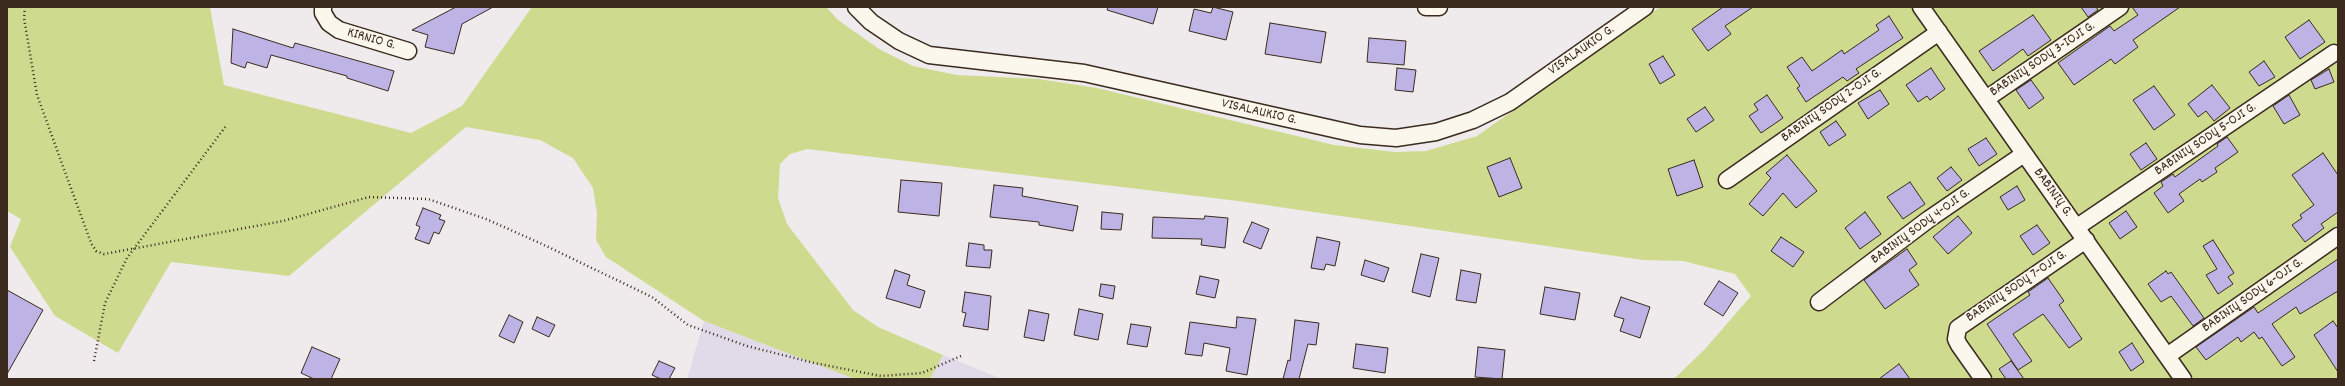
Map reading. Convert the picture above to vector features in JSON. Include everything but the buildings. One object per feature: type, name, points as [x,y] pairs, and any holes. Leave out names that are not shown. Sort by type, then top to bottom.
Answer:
[{"type":"street","name":"KIRNIO G.","points":[[323,7],[323,13],[329,23],[339,30],[408,50]]},
{"type":"street","name":"VISALAUKIO G.","points":[[856,7],[872,22],[899,41],[929,55],[1084,73],[1360,135],[1396,138],[1436,132],[1473,120],[1510,102],[1645,7]]},
{"type":"street","points":[[1426,7],[1439,7]]},
{"type":"street","name":"BABINIŲ G.","points":[[1921,7],[2183,379]]},
{"type":"street","name":"BABINIŲ SODŲ 3-IOJI G.","points":[[1986,99],[2120,7]]},
{"type":"street","name":"BABINIŲ SODŲ 2-OJI G.","points":[[1726,180],[1939,32]]},
{"type":"street","name":"BABINIŲ SODŲ 5-OJI G.","points":[[2077,227],[2334,53]]},
{"type":"street","name":"BABINIŲ SODŲ 4-OJI G.","points":[[1820,302],[1929,219],[2024,154]]},
{"type":"street","name":"BABINIŲ SODŲ 6-OJI G.","points":[[2167,356],[2338,236]]},
{"type":"street","name":"BABINIŲ SODŲ 7-OJI G.","points":[[1983,379],[1956,339],[1958,328],[2086,240]]},
{"type":"path","points":[[25,7],[24,18],[37,95],[91,243],[96,251],[104,254],[283,221],[369,197],[428,199],[486,219],[542,244],[652,297],[688,325],[747,346],[814,364],[881,376],[922,373],[961,356]]},
{"type":"path","points":[[94,360],[105,303],[127,258],[226,126]]},
{"type":"shaded area","points":[[704,321],[855,379],[687,379]]},
{"type":"shaded area","points":[[943,355],[1002,379],[930,379]]},
{"type":"green space","points":[[7,7],[210,7],[224,85],[411,133],[462,106],[532,7],[826,7],[838,20],[879,49],[913,66],[957,75],[1039,79],[1097,88],[1334,145],[1395,152],[1426,151],[1477,136],[1660,7],[2338,7],[2338,379],[1674,379],[1705,349],[1751,296],[1735,274],[1683,261],[1643,260],[1238,201],[807,149],[790,154],[780,164],[778,198],[787,224],[853,310],[878,327],[943,355],[930,379],[855,379],[704,321],[606,257],[596,240],[597,213],[593,188],[573,158],[540,140],[466,127],[289,276],[171,262],[118,353],[55,316],[10,247],[21,219],[7,211]]}]
